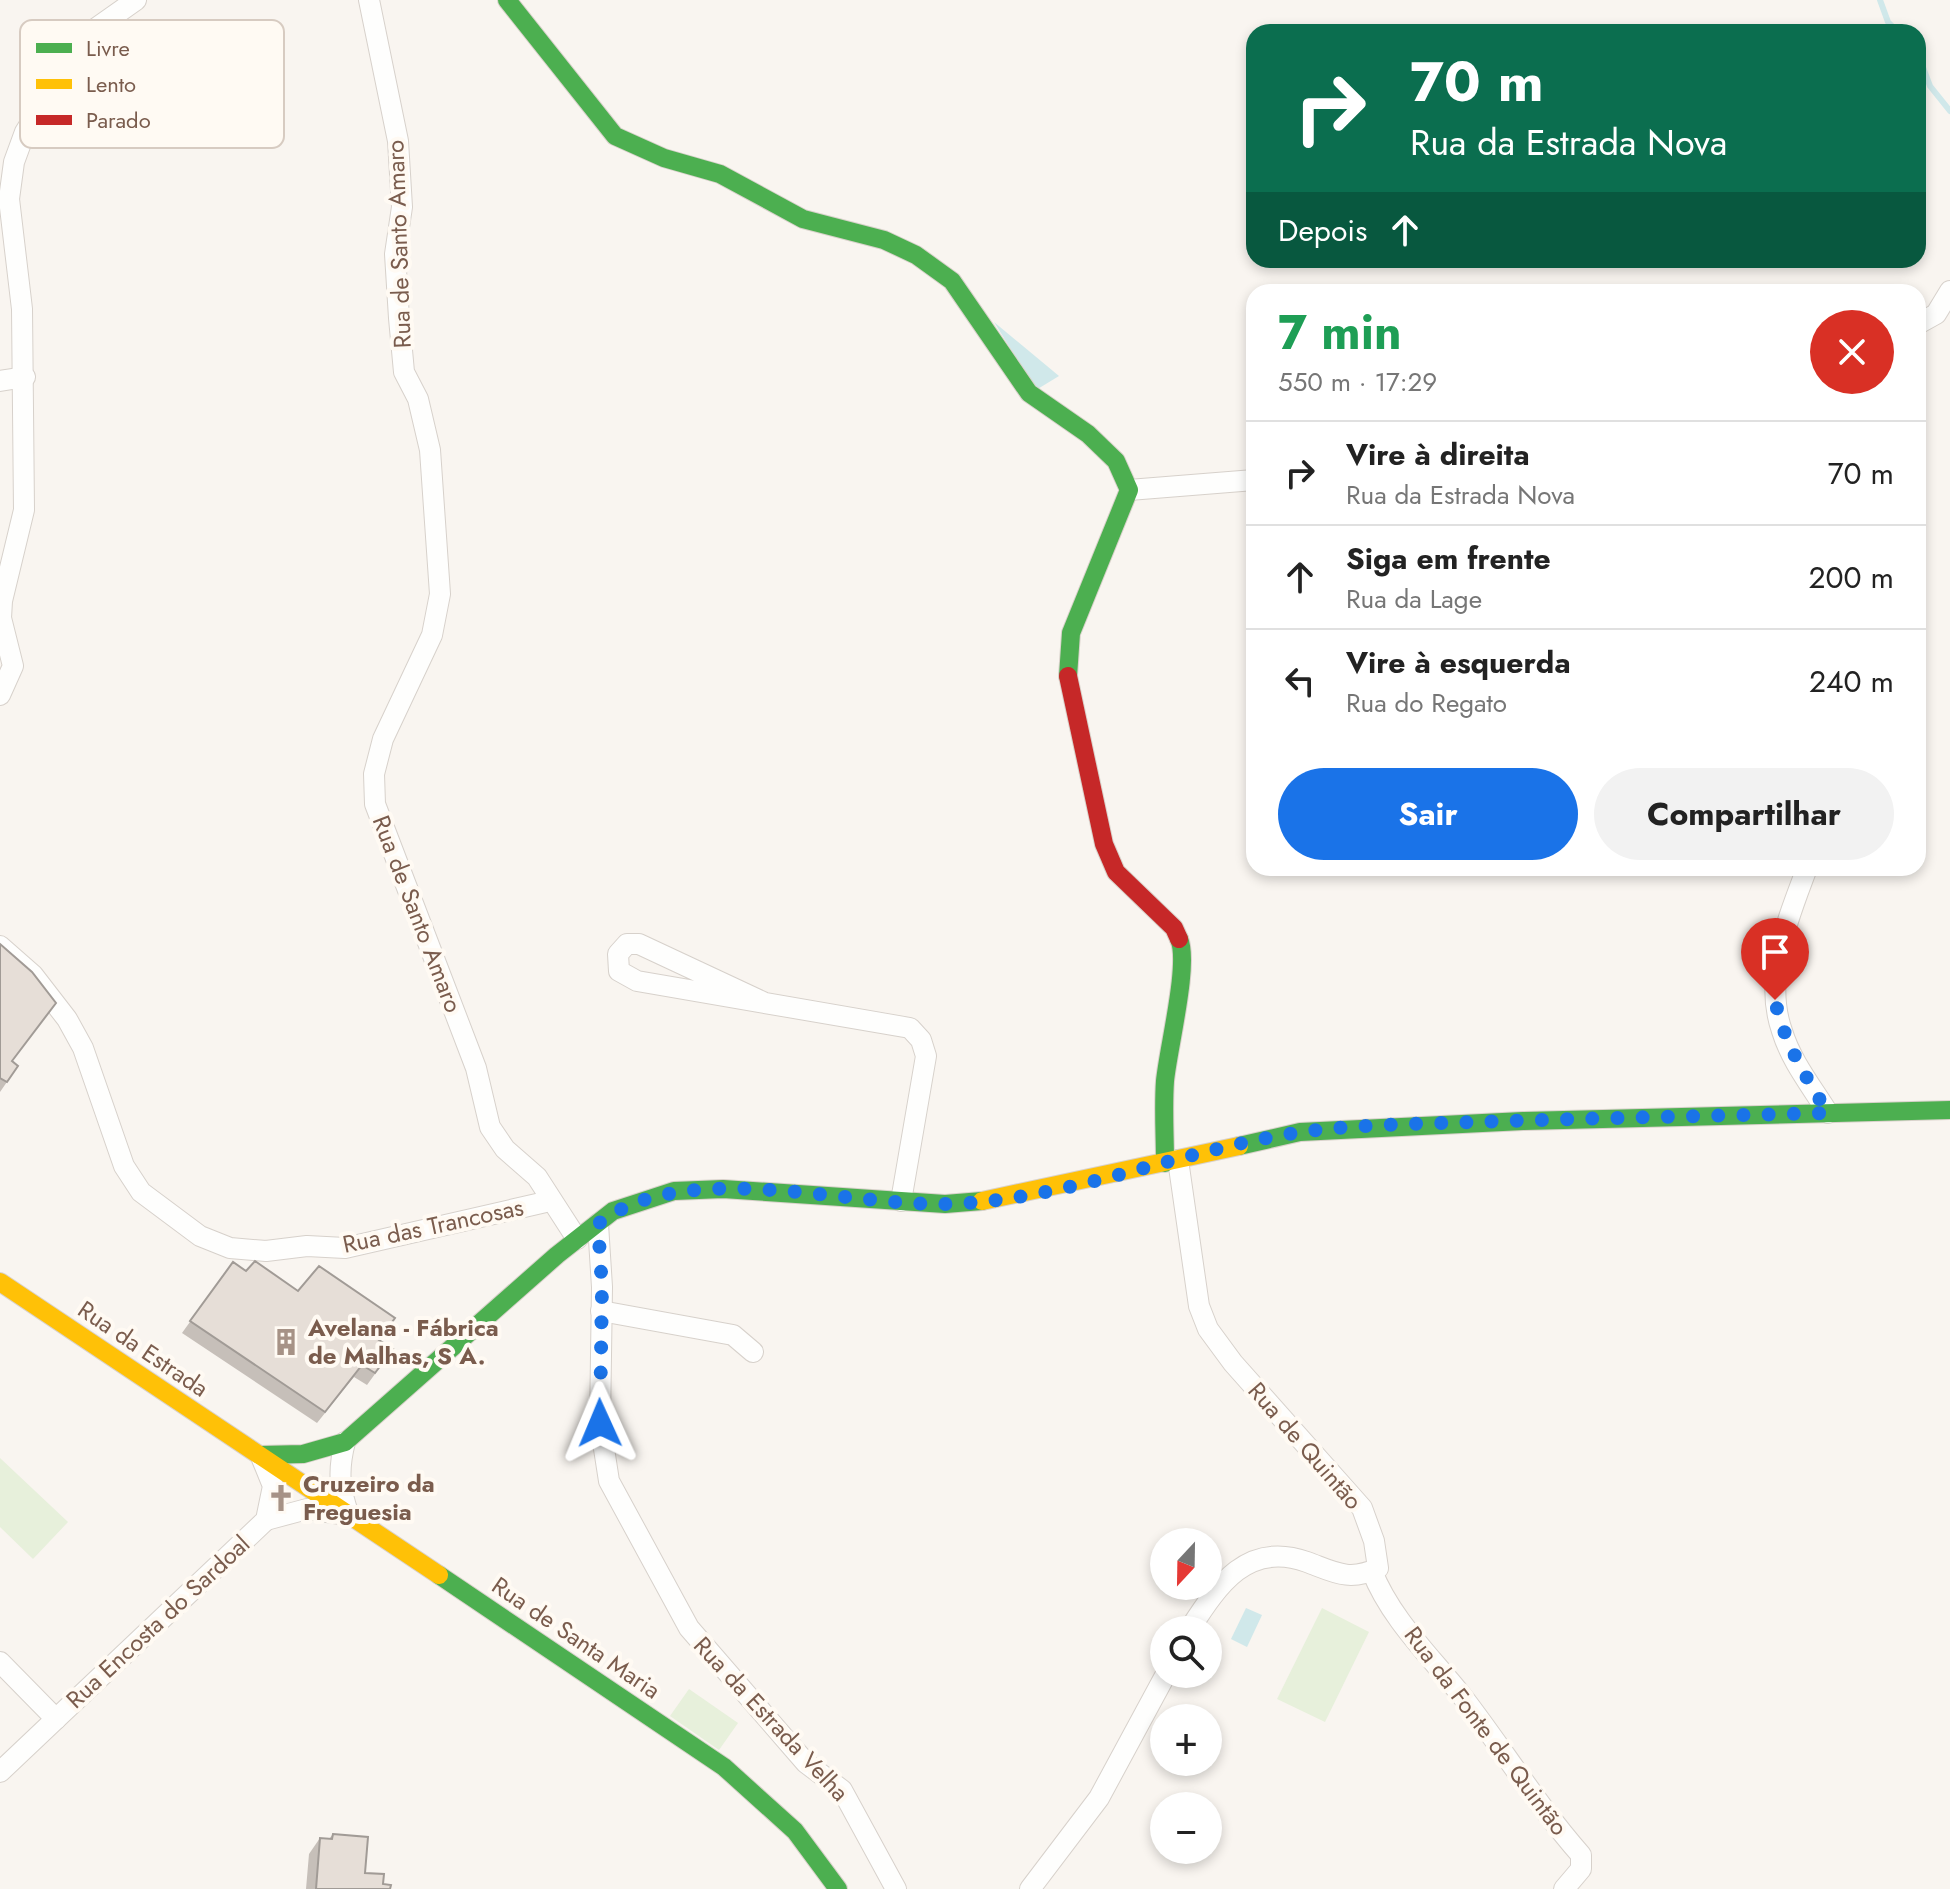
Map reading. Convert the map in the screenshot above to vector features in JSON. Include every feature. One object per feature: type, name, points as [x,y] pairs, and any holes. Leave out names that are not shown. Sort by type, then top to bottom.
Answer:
[{"type":"street","points":[[108,20],[136,0]]},
{"type":"street","name":"Rua de Santo Amaro","points":[[369,0],[398,141],[402,207],[395,254],[404,372],[418,399],[430,450],[440,594],[432,635],[383,739],[374,774],[375,804],[476,1068],[490,1127],[505,1149],[537,1177],[577,1239]]},
{"type":"street","points":[[507,0],[615,136],[664,158],[720,174],[803,219],[884,240],[916,255],[952,281],[1029,393],[1088,434],[1116,461],[1129,490],[1071,633],[1067,669],[1104,844],[1116,872],[1174,928],[1183,948],[1183,971],[1172,1024],[1165,1085],[1172,1162]]},
{"type":"street","points":[[0,695],[13,666],[1,618],[2,601],[24,510],[22,309],[9,199],[14,162],[20,146]]},
{"type":"street","points":[[1926,320],[1936,314],[1950,291]]},
{"type":"street","points":[[0,381],[25,377]]},
{"type":"street","points":[[1129,490],[1246,481]]},
{"type":"street","points":[[1804,876],[1786,925],[1776,968],[1775,1000],[1781,1031],[1793,1057],[1828,1113]]},
{"type":"street","points":[[763,1002],[639,944],[627,944],[618,954],[619,971],[637,981],[910,1028],[921,1040],[926,1056],[901,1201]]},
{"type":"street","name":"Rua das Trancosas","points":[[0,946],[33,975],[67,1019],[83,1048],[124,1166],[141,1192],[200,1236],[230,1248],[266,1251],[307,1246],[345,1248],[550,1201]]},
{"type":"street","points":[[260,1455],[289,1458],[318,1453],[345,1442],[577,1239],[633,1203],[674,1191],[723,1189],[945,1204],[1002,1199],[1300,1132],[1360,1127],[1950,1110]]},
{"type":"street","name":"Rua de Quintão","points":[[1172,1162],[1199,1306],[1208,1329],[1233,1363],[1362,1508],[1374,1541],[1378,1568],[1372,1571]]},
{"type":"street","name":"Rua da Estrada Velha","points":[[598,1224],[600,1423],[609,1481],[689,1628],[806,1763],[842,1790],[896,1889]]},
{"type":"street","name":"Rua da Estrada","points":[[0,1282],[260,1455]]},
{"type":"street","points":[[601,1311],[733,1335],[753,1352]]},
{"type":"street","points":[[345,1442],[339,1466],[340,1492],[349,1516]]},
{"type":"street","name":"Rua de Santa Maria","points":[[260,1455],[704,1752],[762,1796],[817,1853],[838,1889]]},
{"type":"street","name":"Rua Encosta do Sardoal","points":[[0,1772],[266,1520],[272,1503],[273,1486],[260,1455]]},
{"type":"street","points":[[266,1520],[307,1509],[349,1516]]},
{"type":"street","points":[[1198,1616],[1218,1586],[1244,1564],[1273,1557],[1302,1560],[1334,1573],[1361,1576],[1372,1571]]},
{"type":"street","name":"Rua da Fonte de Quintão","points":[[1372,1571],[1377,1586],[1413,1636],[1464,1699],[1545,1814],[1581,1855],[1581,1869],[1564,1889]]},
{"type":"street","points":[[0,1662],[56,1719]]},
{"type":"street","points":[[1030,1889],[1099,1798],[1158,1688]]},
{"type":"green space","points":[[0,1458],[68,1522],[33,1559],[0,1527]]},
{"type":"green space","points":[[1322,1608],[1369,1632],[1325,1722],[1277,1699]]},
{"type":"green space","points":[[689,1689],[738,1723],[719,1750],[670,1716]]},
{"type":"water","points":[[994,322],[1059,376],[1036,390]]},
{"type":"water","points":[[1246,1608],[1262,1615],[1247,1647],[1231,1639]]},
{"type":"building","points":[[0,944],[32,972],[56,1003],[12,1061],[18,1066],[7,1082],[0,1078]]},
{"type":"building","name":"Avelana - Fábrica de Malhas, S A.","points":[[255,1261],[298,1291],[319,1266],[395,1318],[379,1340],[393,1349],[375,1373],[362,1365],[325,1412],[190,1321],[233,1262],[246,1271]]},
{"type":"building","points":[[333,1834],[368,1837],[365,1873],[384,1874],[383,1884],[391,1885],[390,1889],[316,1889],[320,1838],[332,1839]]},
{"type":"waterway","points":[[1880,0],[1890,24]]},
{"type":"waterway","points":[[1926,75],[1930,86],[1950,111]]},
{"type":"traffic: fast","points":[[507,0],[615,136],[664,158],[720,174],[803,219],[884,240],[916,255],[952,281],[1029,393],[1088,434],[1116,461],[1129,490],[1071,633],[1068,676]]},
{"type":"traffic: fast","points":[[1165,1163],[1165,1081],[1182,967],[1179,939]]},
{"type":"traffic: fast","points":[[1239,1146],[1300,1132],[1523,1121],[1950,1110]]},
{"type":"traffic: fast","points":[[260,1455],[303,1454],[345,1442],[557,1255],[613,1211],[674,1191],[723,1189],[945,1204],[982,1201]]},
{"type":"traffic: fast","points":[[439,1575],[724,1767],[795,1831],[838,1889]]},
{"type":"traffic: slow","points":[[982,1201],[1239,1146]]},
{"type":"traffic: slow","points":[[0,1282],[439,1575]]},
{"type":"traffic: jam","points":[[1068,676],[1104,844],[1116,872],[1174,928],[1179,939]]},
{"type":"place","name":"Avelana - Fábrica de Malhas, S A.","points":[[286,1342]]},
{"type":"place","name":"Cruzeiro da Freguesia","points":[[281,1498]]},
{"type":"route","points":[[600,1423],[602,1287],[598,1224],[613,1211],[643,1199],[674,1191],[723,1189],[945,1204],[1002,1199],[1300,1132],[1523,1121],[1828,1113],[1793,1057],[1781,1031],[1775,1000]]}]
